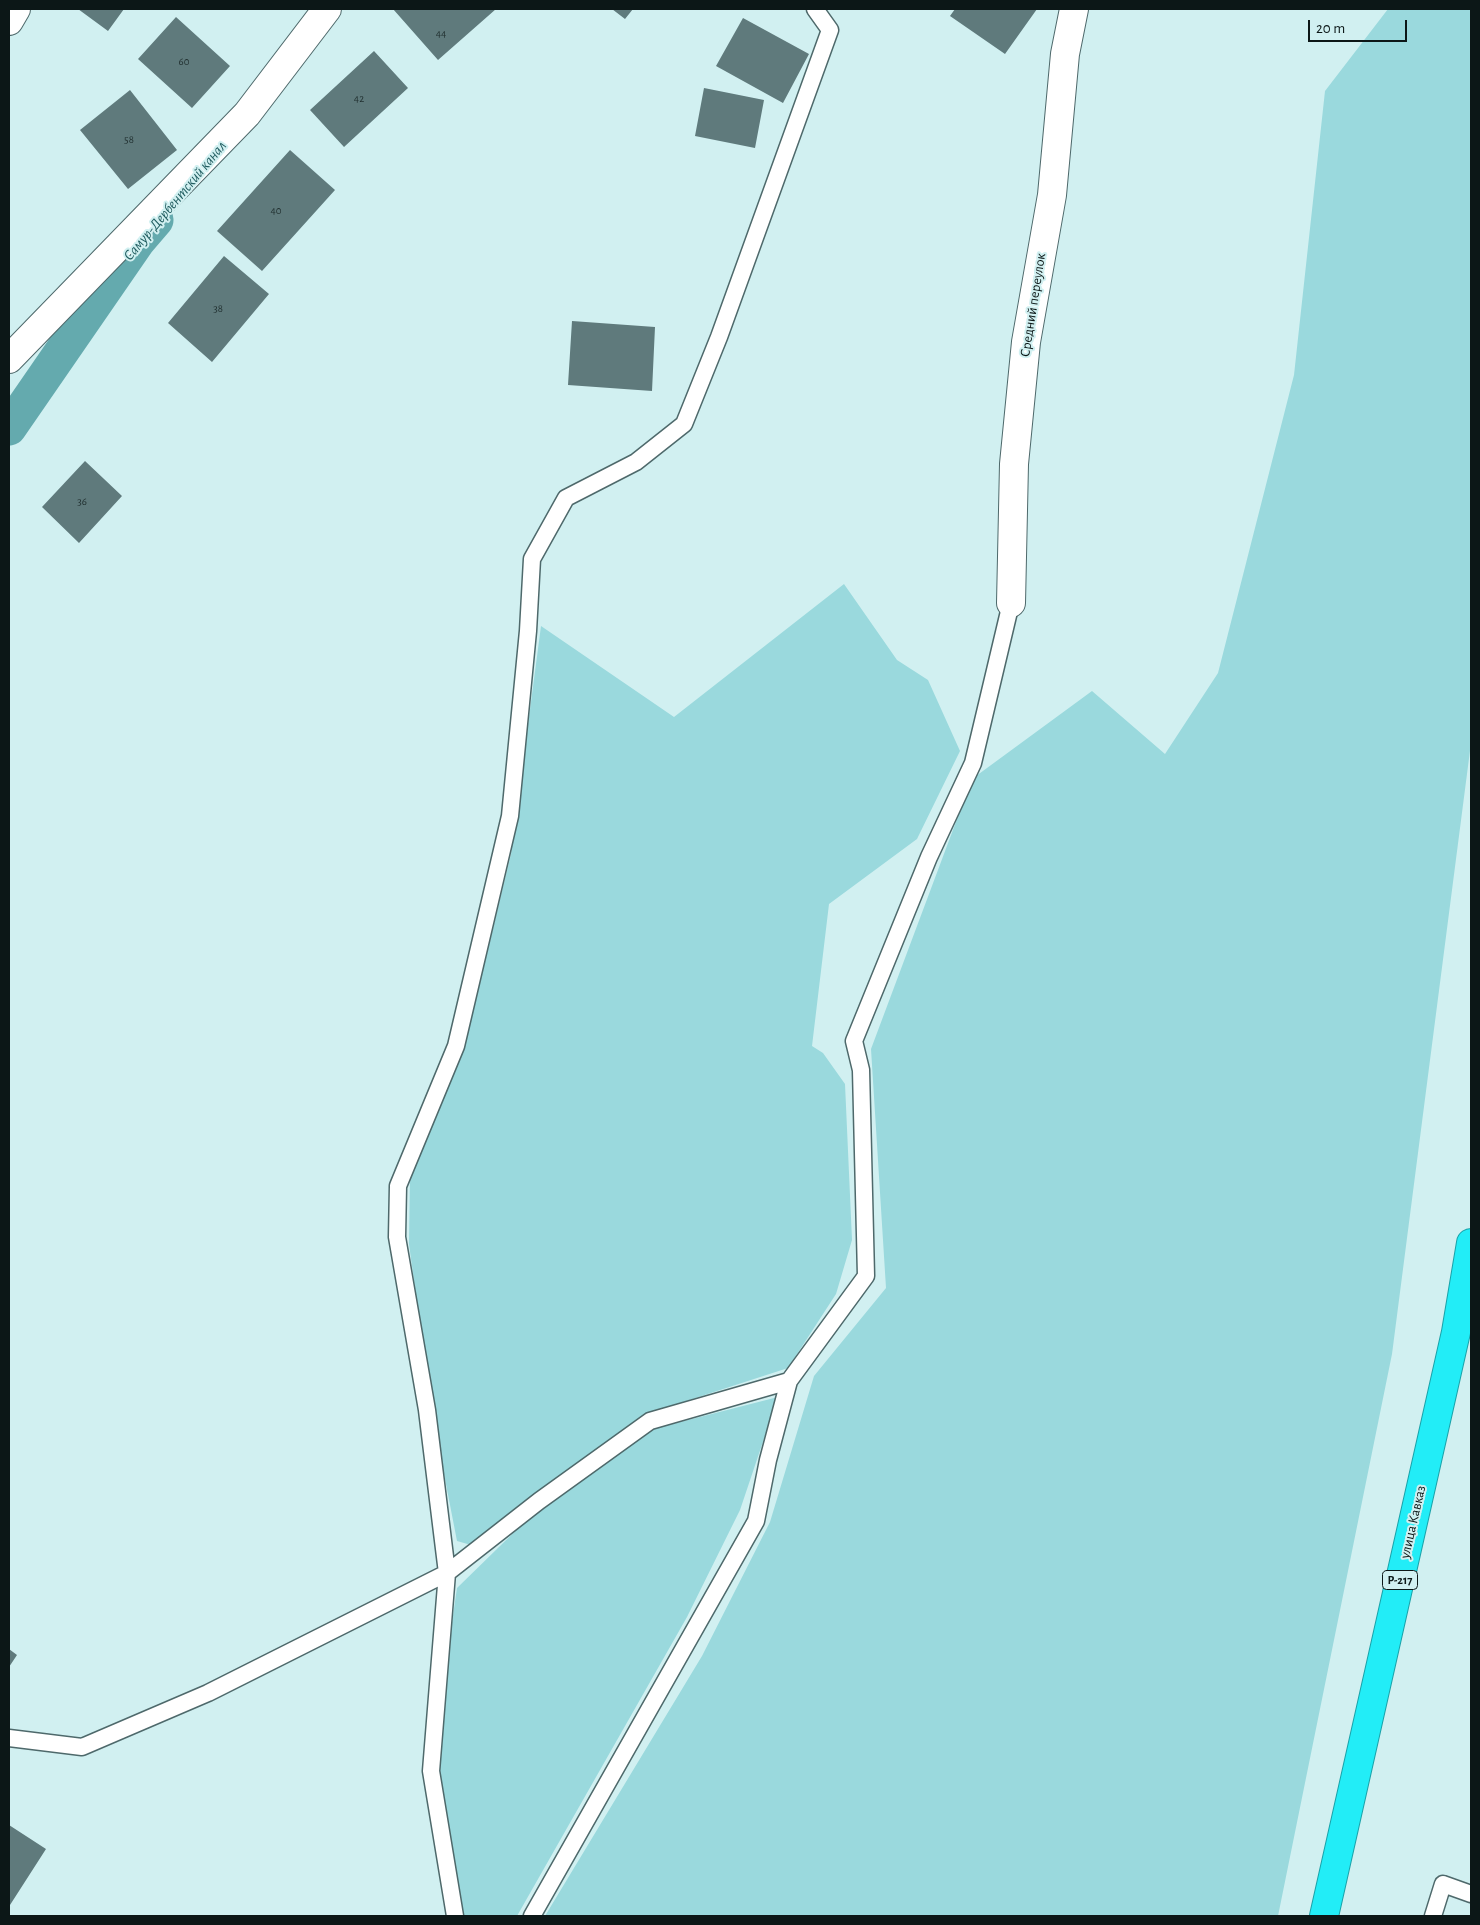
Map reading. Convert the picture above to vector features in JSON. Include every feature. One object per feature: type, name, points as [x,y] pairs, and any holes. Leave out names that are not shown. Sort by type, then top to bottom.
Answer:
[{"type":"highway","name":"улица Кавказ","points":[[1324,1916],[1463,1335],[1471,1243]]},
{"type":"street","points":[[9,21],[16,9]]},
{"type":"street","points":[[9,359],[247,114],[327,9]]},
{"type":"street","name":"Средний переулок","points":[[1011,603],[1014,464],[1026,342],[1052,195],[1065,54],[1074,9]]},
{"type":"lane","points":[[455,1916],[431,1771],[447,1573],[427,1410],[397,1237],[398,1186],[456,1046],[510,816],[528,631],[532,559],[566,498],[636,462],[684,424],[719,336],[830,30],[815,9]]},
{"type":"lane","points":[[532,1916],[756,1521],[768,1460],[789,1381],[866,1276],[861,1070],[854,1040],[928,856],[973,763],[1011,603]]},
{"type":"lane","points":[[9,1738],[82,1747],[208,1693],[447,1573],[539,1501],[650,1421],[789,1381]]},
{"type":"lane","points":[[1433,1916],[1443,1884],[1471,1894]]},
{"type":"shaded area","points":[[1388,9],[1471,9],[1471,743],[1392,1354],[1278,1916],[545,1916],[702,1656],[770,1522],[814,1376],[886,1288],[871,1049],[972,779],[1092,691],[1165,754],[1218,673],[1294,375],[1325,91]]},
{"type":"shaded area","points":[[844,584],[897,660],[928,680],[960,751],[917,839],[829,904],[812,1046],[823,1053],[845,1084],[852,1240],[836,1294],[788,1368],[646,1414],[471,1545],[457,1541],[431,1407],[409,1244],[410,1176],[464,1049],[511,854],[541,626],[674,717]]},
{"type":"shaded area","points":[[778,1397],[740,1510],[687,1617],[517,1916],[462,1916],[438,1775],[451,1629],[457,1588],[542,1505],[653,1429]]},
{"type":"building","points":[[78,9],[124,9],[108,31]]},
{"type":"building","points":[[393,9],[496,9],[438,60]]},
{"type":"building","points":[[612,9],[633,9],[625,19]]},
{"type":"building","points":[[955,9],[1037,9],[1005,54],[950,16]]},
{"type":"building","points":[[176,17],[230,66],[192,108],[138,59]]},
{"type":"building","points":[[743,18],[809,54],[783,103],[716,66]]},
{"type":"building","points":[[374,51],[408,88],[344,147],[310,110]]},
{"type":"building","points":[[704,88],[764,100],[755,148],[695,136]]},
{"type":"building","points":[[130,90],[177,150],[128,189],[80,130]]},
{"type":"building","points":[[290,150],[335,190],[262,271],[217,231]]},
{"type":"building","points":[[224,256],[269,294],[212,362],[168,323]]},
{"type":"building","points":[[572,321],[655,327],[652,391],[568,385]]},
{"type":"building","points":[[85,461],[122,496],[79,543],[42,507]]},
{"type":"building","points":[[9,1649],[17,1655],[9,1667]]},
{"type":"building","points":[[9,1825],[46,1849],[10,1905],[9,1904]]},
{"type":"waterway","name":"Самур-Дербентский канал","points":[[9,428],[138,241],[156,220]]}]
